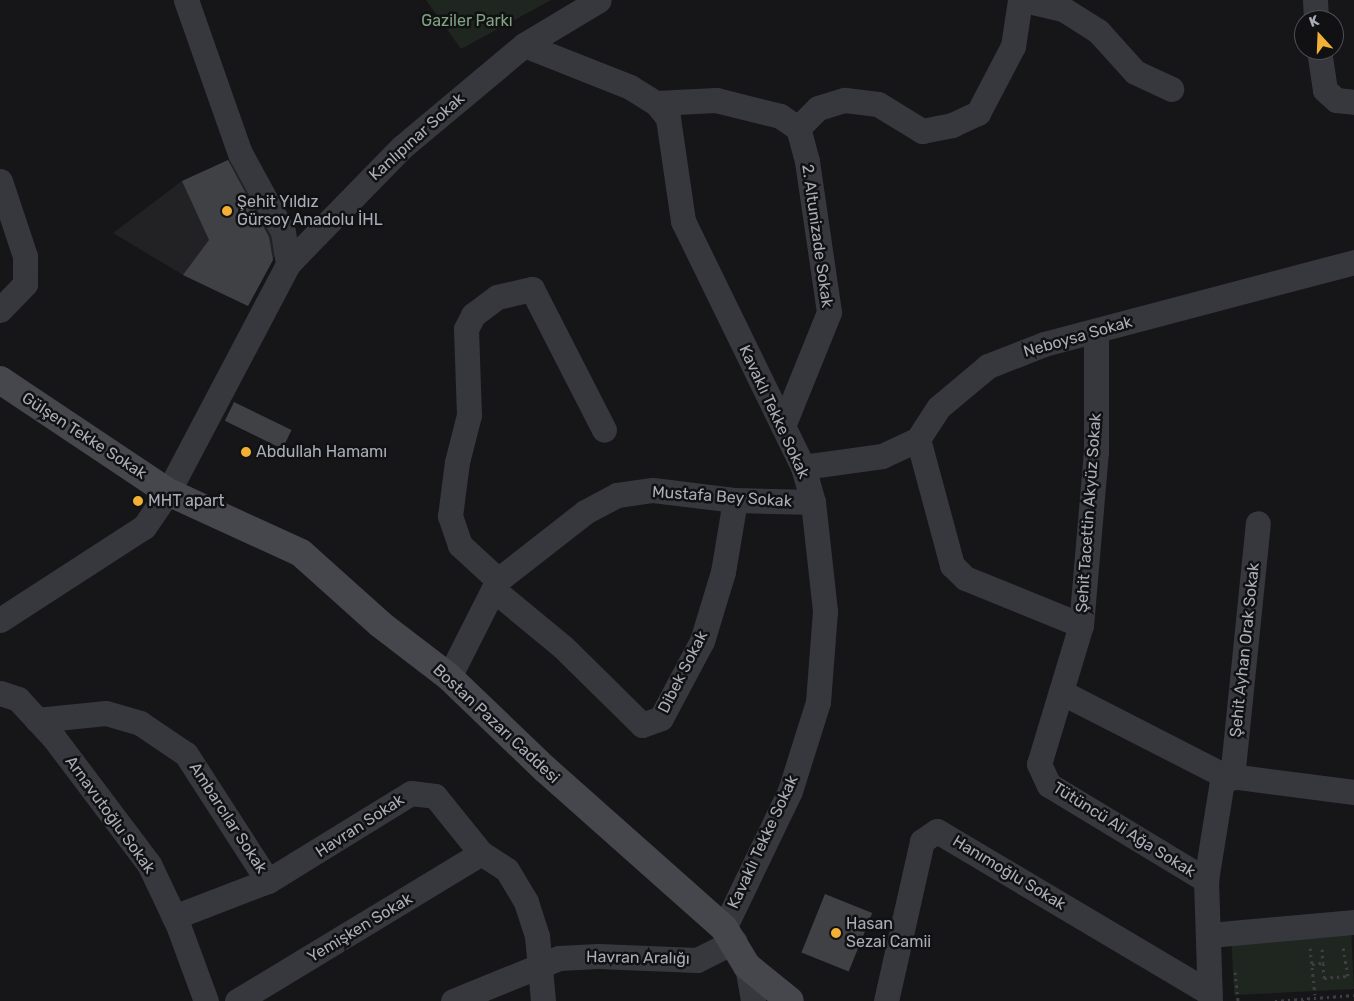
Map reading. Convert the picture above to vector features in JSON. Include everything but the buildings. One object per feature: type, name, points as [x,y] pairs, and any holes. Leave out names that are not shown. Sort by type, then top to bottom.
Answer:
[{"type":"street","points":[[186,0],[240,153],[283,232],[288,264]]},
{"type":"street","name":"Kanlıpınar Sokak","points":[[0,620],[144,527],[168,492],[288,264],[402,147],[524,45],[599,0]]},
{"type":"street","points":[[524,45],[630,87],[656,103],[716,100],[780,116],[798,128],[818,108],[845,100],[878,104],[922,131],[952,125],[978,113],[1013,46],[1020,0]]},
{"type":"street","points":[[1024,0],[1063,9],[1098,31],[1135,72],[1171,89]]},
{"type":"street","points":[[1321,60],[1326,90],[1336,100],[1354,102]]},
{"type":"street","name":"Kavaklı Tekke Sokak","points":[[656,103],[668,118],[683,221],[803,466],[813,502],[825,611],[818,702],[790,791],[729,935]]},
{"type":"street","name":"2. Altunizade Sokak","points":[[783,426],[829,312],[807,161],[798,128]]},
{"type":"street","points":[[0,181],[25,256],[25,284],[0,310]]},
{"type":"street","name":"Neboysa Sokak","points":[[918,439],[939,407],[988,366],[1044,344],[1096,332],[1354,262]]},
{"type":"street","points":[[496,585],[460,545],[450,516],[457,462],[469,415],[466,328],[473,315],[497,297],[532,289],[604,430]]},
{"type":"street","name":"Şehit Tacettin Akyüz Sokak","points":[[1061,692],[1081,625],[1096,451],[1096,332]]},
{"type":"street","name":"Gülşen Tekke Sokak","points":[[0,380],[168,492]]},
{"type":"street","points":[[803,466],[882,456],[918,439],[952,565],[965,578],[1081,625]]},
{"type":"street","name":"Mustafa Bey Sokak","points":[[449,677],[496,585],[585,512],[617,496],[653,490],[735,500],[813,502]]},
{"type":"street","name":"Bostan Pazarı Caddesi","points":[[168,492],[302,553],[380,624],[449,677],[545,770],[729,935],[747,966],[790,1001]]},
{"type":"street","name":"Dibek Sokak","points":[[496,585],[563,647],[642,725],[661,718],[702,641],[723,572],[735,500]]},
{"type":"street","name":"Şehit Ayhan Orak Sokak","points":[[1210,997],[1210,935],[1206,880],[1227,776],[1258,523]]},
{"type":"street","points":[[1061,692],[1227,776],[1354,792]]},
{"type":"street","name":"Tütüncü Ali Ağa Sokak","points":[[1061,692],[1039,764],[1049,785],[1206,880]]},
{"type":"street","points":[[0,693],[18,699],[38,720]]},
{"type":"street","name":"Ambarcılar Sokak","points":[[38,720],[106,713],[140,723],[186,754],[268,881]]},
{"type":"street","name":"Arnavutoğlu Sokak","points":[[38,720],[149,864],[174,917],[206,1001]]},
{"type":"street","name":"Havran Sokak","points":[[174,917],[268,881],[412,792],[435,796],[481,853],[507,870],[526,902],[537,936],[544,1001]]},
{"type":"street","name":"Hanımoğlu Sokak","points":[[886,1001],[922,841],[937,832],[1210,997]]},
{"type":"street","name":"Yemişken Sokak","points":[[237,1001],[481,853]]},
{"type":"street","points":[[1210,935],[1354,922]]},
{"type":"street","name":"Havran Aralığı","points":[[453,1001],[559,958],[598,956],[697,960],[729,935]]},
{"type":"street","points":[[747,966],[753,1001]]},
{"type":"path","points":[[1310,944],[1316,995]]},
{"type":"path","points":[[1329,948],[1322,949],[1324,978],[1348,976],[1345,947],[1337,947]]},
{"type":"path","points":[[1312,964],[1323,963]]},
{"type":"path","points":[[1234,966],[1238,1001]]},
{"type":"path","points":[[1275,1001],[1316,995],[1354,995]]},
{"type":"shaded area","name":"Şehit Yıldız Gürsoy Anadolu İHL","points":[[234,158],[278,250],[248,306],[183,275],[113,233],[182,181]]},
{"type":"green space","name":"Gaziler Parkı","points":[[426,0],[551,0],[461,49]]},
{"type":"green space","points":[[1351,930],[1354,989],[1234,995],[1231,936]]},
{"type":"place","name":"Şehit Yıldız Gürsoy Anadolu İHL","points":[[227,211]]},
{"type":"place","name":"Abdullah Hamamı","points":[[246,452]]},
{"type":"place","name":"MHT apart","points":[[138,501]]},
{"type":"place","name":"Hasan Sezai Camii","points":[[836,933]]}]
